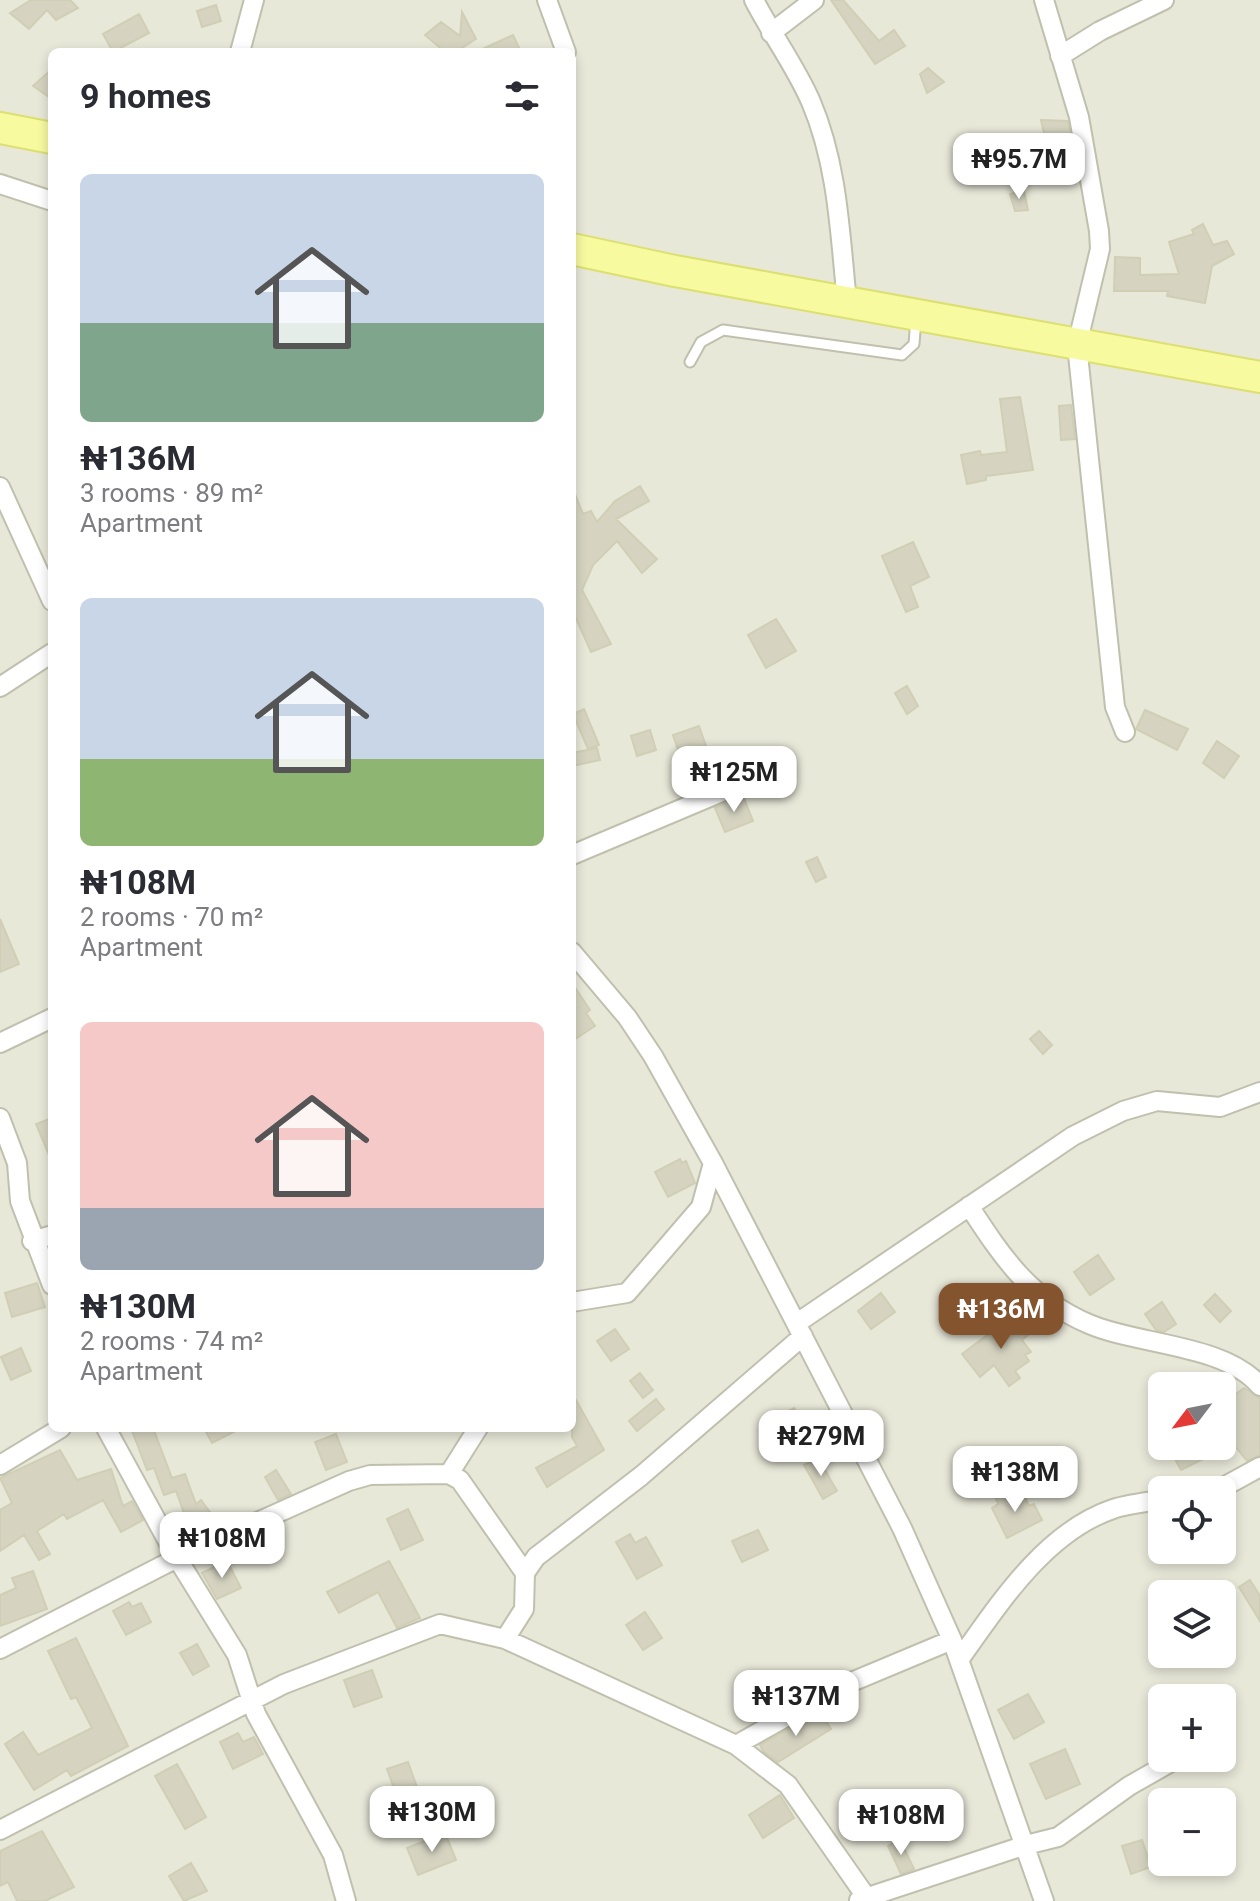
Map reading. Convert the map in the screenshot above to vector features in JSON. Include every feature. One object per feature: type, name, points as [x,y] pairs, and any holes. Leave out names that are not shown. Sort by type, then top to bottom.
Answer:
[{"type":"main road","points":[[0,128],[48,137]]},
{"type":"main road","points":[[576,250],[1260,377]]},
{"type":"street","points":[[241,48],[254,0]]},
{"type":"street","points":[[547,0],[565,48]]},
{"type":"street","points":[[754,0],[810,101],[820,131],[834,183],[847,302]]},
{"type":"street","points":[[771,33],[814,0]]},
{"type":"street","points":[[1044,0],[1079,117],[1099,231],[1100,249],[1077,345],[1115,707],[1125,732]]},
{"type":"street","points":[[1060,56],[1100,31],[1164,0]]},
{"type":"street","points":[[0,184],[48,200]]},
{"type":"street","points":[[0,487],[48,592]]},
{"type":"street","points":[[0,687],[48,656]]},
{"type":"street","points":[[576,853],[724,791]]},
{"type":"street","points":[[576,957],[627,1017],[713,1163],[902,1528],[952,1640],[1044,1901]]},
{"type":"street","points":[[0,1043],[48,1020]]},
{"type":"street","points":[[505,1639],[524,1609],[525,1573],[536,1557],[641,1476],[800,1330],[969,1206],[1073,1136],[1123,1111],[1171,1100],[1220,1107],[1260,1092]]},
{"type":"street","points":[[0,1118],[17,1163],[20,1201],[32,1241],[48,1276]]},
{"type":"street","points":[[576,1301],[627,1293],[701,1207],[713,1163]]},
{"type":"street","points":[[969,1206],[1009,1266],[1063,1311],[1091,1325],[1216,1359],[1236,1368],[1260,1386]]},
{"type":"street","points":[[32,1241],[48,1236]]},
{"type":"street","points":[[0,1465],[54,1432]]},
{"type":"street","points":[[108,1432],[177,1558],[237,1655],[270,1742],[333,1855],[346,1901]]},
{"type":"street","points":[[449,1474],[475,1432]]},
{"type":"street","points":[[1236,1480],[1260,1467]]},
{"type":"street","points":[[0,1649],[177,1558],[349,1481],[370,1475],[449,1474],[470,1490],[525,1573]]},
{"type":"street","points":[[959,1660],[1001,1603],[1066,1534],[1115,1508],[1148,1502]]},
{"type":"street","points":[[0,1830],[253,1700],[440,1624],[505,1639],[736,1745],[788,1785],[865,1900],[1058,1837],[1154,1772]]},
{"type":"street","points":[[736,1745],[774,1720],[842,1686],[952,1640]]},
{"type":"lane","points":[[690,362],[701,342],[723,330],[902,355],[914,344],[916,314]]},
{"type":"shaded area","points":[[0,0],[1260,0],[1260,1901],[0,1901]]},
{"type":"building","points":[[31,0],[70,0],[78,8],[56,20],[47,10],[29,29],[10,13]]},
{"type":"building","points":[[831,0],[843,0],[879,41],[894,30],[905,46],[875,64]]},
{"type":"building","points":[[216,5],[221,21],[202,27],[197,11]]},
{"type":"building","points":[[462,12],[476,39],[462,48],[440,48],[425,35],[441,22],[460,36]]},
{"type":"building","points":[[139,14],[149,33],[121,48],[111,48],[103,34]]},
{"type":"building","points":[[513,35],[519,48],[485,48]]},
{"type":"building","points":[[928,68],[944,82],[927,93],[920,74]]},
{"type":"building","points":[[48,73],[48,96],[33,86]]},
{"type":"building","points":[[1041,120],[1068,121],[1070,134],[1045,138]]},
{"type":"building","points":[[1024,191],[1028,210],[1015,211],[1010,194]]},
{"type":"building","points":[[1203,224],[1213,245],[1227,241],[1234,254],[1212,266],[1205,303],[1167,296],[1168,291],[1114,291],[1115,257],[1140,258],[1140,275],[1179,274],[1169,242],[1194,234],[1192,230]]},
{"type":"building","points":[[1020,397],[1033,470],[986,476],[986,480],[967,484],[961,455],[980,451],[981,455],[1007,452],[1000,399]]},
{"type":"building","points":[[1071,405],[1075,439],[1061,440],[1059,406]]},
{"type":"building","points":[[640,486],[649,501],[616,519],[657,559],[642,573],[617,541],[593,565],[582,590],[611,644],[591,652],[576,618],[576,497],[583,514],[591,511],[597,522],[615,501]]},
{"type":"building","points":[[913,542],[929,577],[910,586],[918,607],[906,612],[882,556]]},
{"type":"building","points":[[776,619],[796,651],[766,668],[748,635]]},
{"type":"building","points":[[907,686],[918,706],[907,714],[895,693]]},
{"type":"building","points":[[584,709],[599,745],[588,749],[576,721],[576,713]]},
{"type":"building","points":[[1145,710],[1188,729],[1177,750],[1136,729]]},
{"type":"building","points":[[699,726],[716,775],[690,784],[673,735]]},
{"type":"building","points":[[650,730],[656,750],[637,756],[631,736]]},
{"type":"building","points":[[1217,741],[1239,756],[1224,778],[1203,763]]},
{"type":"building","points":[[597,748],[600,760],[576,765],[576,752]]},
{"type":"building","points":[[743,796],[753,821],[725,832],[715,808]]},
{"type":"building","points":[[817,857],[826,877],[816,882],[806,862]]},
{"type":"building","points":[[0,919],[19,964],[0,972]]},
{"type":"building","points":[[576,989],[590,1010],[586,1013],[595,1026],[576,1038]]},
{"type":"building","points":[[1039,1031],[1052,1045],[1043,1054],[1030,1039]]},
{"type":"building","points":[[48,1120],[48,1152],[36,1124]]},
{"type":"building","points":[[680,1159],[682,1163],[686,1161],[695,1183],[668,1197],[655,1172]]},
{"type":"building","points":[[1098,1255],[1114,1279],[1090,1295],[1074,1272]]},
{"type":"building","points":[[37,1283],[45,1307],[12,1317],[5,1293]]},
{"type":"building","points":[[881,1293],[895,1312],[871,1329],[858,1311]]},
{"type":"building","points":[[1215,1294],[1231,1311],[1220,1322],[1204,1305]]},
{"type":"building","points":[[1162,1302],[1176,1324],[1164,1332],[1156,1330],[1145,1314]]},
{"type":"building","points":[[1013,1316],[1028,1335],[1022,1340],[1031,1352],[1025,1355],[1029,1361],[1015,1371],[1020,1378],[1009,1386],[994,1365],[980,1377],[962,1354]]},
{"type":"building","points":[[615,1329],[629,1349],[611,1361],[597,1341]]},
{"type":"building","points":[[21,1348],[31,1371],[11,1380],[1,1357]]},
{"type":"building","points":[[640,1373],[653,1390],[643,1398],[630,1381]]},
{"type":"building","points":[[1244,1388],[1260,1398],[1260,1455],[1247,1461],[1236,1447],[1236,1394]]},
{"type":"building","points":[[656,1399],[664,1409],[637,1431],[629,1421]]},
{"type":"building","points":[[576,1400],[604,1450],[547,1487],[536,1468],[577,1446],[572,1432],[576,1432]]},
{"type":"building","points":[[794,1408],[811,1440],[801,1446],[783,1414]]},
{"type":"building","points":[[133,1432],[155,1432],[172,1478],[185,1474],[196,1504],[201,1500],[220,1526],[189,1540],[174,1520],[184,1513],[176,1491],[164,1495],[154,1468],[147,1470]]},
{"type":"building","points":[[206,1432],[233,1432],[212,1443]]},
{"type":"building","points":[[336,1434],[347,1462],[326,1470],[315,1442]]},
{"type":"building","points":[[60,1450],[77,1480],[111,1469],[123,1506],[132,1501],[143,1520],[121,1532],[103,1500],[67,1519],[64,1514],[37,1531],[50,1554],[39,1560],[24,1535],[0,1551],[0,1510],[12,1503],[0,1478]]},
{"type":"building","points":[[818,1458],[837,1491],[823,1499],[804,1465]]},
{"type":"building","points":[[1176,1460],[1201,1460],[1181,1470]]},
{"type":"building","points":[[276,1470],[291,1494],[278,1500],[265,1477]]},
{"type":"building","points":[[1010,1492],[1013,1498],[1023,1493],[1029,1506],[1034,1504],[1042,1520],[1007,1538],[992,1508],[998,1504],[996,1499]]},
{"type":"building","points":[[408,1509],[423,1540],[401,1550],[387,1519]]},
{"type":"building","points":[[758,1530],[768,1550],[742,1562],[732,1541]]},
{"type":"building","points":[[630,1534],[635,1543],[646,1537],[662,1565],[637,1579],[616,1542]]},
{"type":"building","points":[[227,1561],[241,1588],[217,1599],[202,1573]]},
{"type":"building","points":[[389,1561],[420,1618],[397,1628],[378,1592],[339,1613],[327,1592]]},
{"type":"building","points":[[33,1571],[47,1609],[0,1626],[0,1595],[16,1588],[12,1578]]},
{"type":"building","points":[[1250,1580],[1260,1596],[1260,1621],[1239,1587]]},
{"type":"building","points":[[129,1602],[132,1607],[141,1603],[151,1622],[126,1635],[113,1611]]},
{"type":"building","points":[[645,1612],[662,1638],[643,1650],[626,1625]]},
{"type":"building","points":[[76,1638],[128,1746],[71,1776],[67,1770],[34,1790],[5,1744],[23,1732],[38,1755],[92,1728],[76,1697],[71,1699],[48,1651]]},
{"type":"building","points":[[197,1644],[209,1666],[193,1675],[180,1653]]},
{"type":"building","points":[[372,1670],[382,1697],[354,1707],[344,1680]]},
{"type":"building","points":[[766,1686],[776,1709],[763,1716],[753,1692]]},
{"type":"building","points":[[1028,1694],[1044,1722],[1014,1739],[998,1710]]},
{"type":"building","points":[[820,1712],[831,1729],[778,1762],[763,1751],[760,1745]]},
{"type":"building","points":[[238,1733],[243,1742],[254,1737],[263,1754],[233,1769],[220,1742]]},
{"type":"building","points":[[1065,1749],[1080,1784],[1046,1799],[1030,1764]]},
{"type":"building","points":[[408,1762],[418,1790],[397,1797],[387,1769]]},
{"type":"building","points":[[177,1764],[206,1817],[185,1829],[155,1776]]},
{"type":"building","points":[[780,1795],[794,1818],[763,1838],[749,1815]]},
{"type":"building","points":[[42,1831],[74,1887],[45,1901],[17,1901],[8,1882],[0,1886],[0,1851]]},
{"type":"building","points":[[445,1833],[456,1860],[418,1875],[407,1848]]},
{"type":"building","points":[[900,1840],[914,1869],[901,1874],[888,1846]]},
{"type":"building","points":[[1142,1840],[1148,1868],[1131,1874],[1122,1846]]},
{"type":"building","points":[[191,1863],[207,1891],[184,1901],[169,1876]]}]
